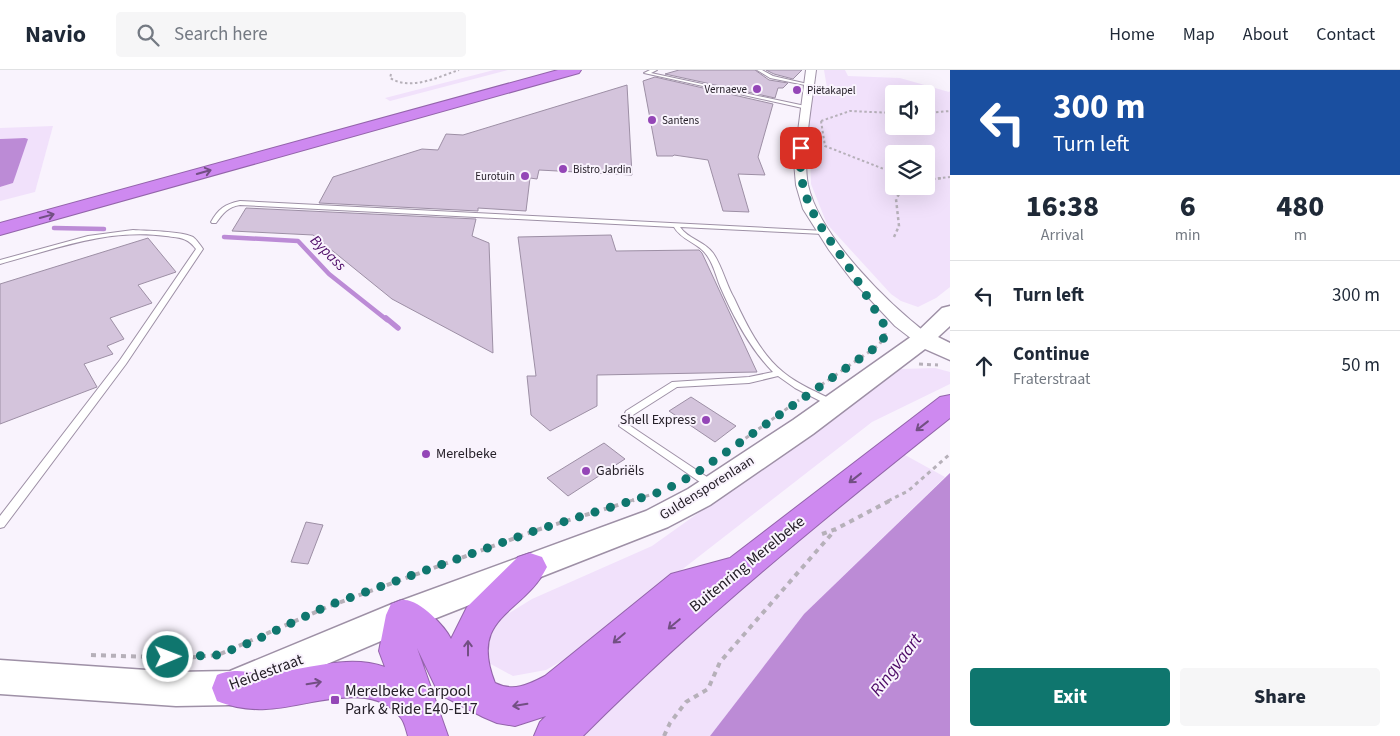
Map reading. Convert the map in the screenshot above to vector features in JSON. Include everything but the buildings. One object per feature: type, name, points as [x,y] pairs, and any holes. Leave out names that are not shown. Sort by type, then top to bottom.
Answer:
[{"type":"highway","points":[[0,214],[535,70]]},
{"type":"highway","points":[[0,229],[574,70]]},
{"type":"highway","name":"Buitenring Merelbeke","points":[[554,736],[660,636],[738,570],[950,404]]},
{"type":"highway","points":[[480,695],[468,656],[468,638],[476,622],[530,567]]},
{"type":"highway","points":[[424,722],[398,651],[404,615],[432,638],[453,681],[497,704],[515,707],[536,701],[559,689],[683,584],[738,570]]},
{"type":"highway","points":[[231,688],[266,691],[346,678],[375,681],[399,690],[424,722]]},
{"type":"main road","name":"Guldensporenlaan","points":[[404,615],[658,519],[704,480],[822,398],[923,339],[950,314]]},
{"type":"main road","points":[[923,339],[950,352]]},
{"type":"main road","name":"Heidestraat","points":[[0,678],[92,682],[176,689],[231,688],[404,615]]},
{"type":"street","points":[[811,70],[800,154],[801,177],[810,209],[846,263],[871,293],[923,339]]},
{"type":"lane","points":[[655,70],[646,73],[807,107]]},
{"type":"lane","points":[[759,70],[772,77],[810,85]]},
{"type":"lane","points":[[214,222],[222,208],[229,204],[240,203],[824,232]]},
{"type":"lane","points":[[676,225],[679,233],[686,239],[701,245],[710,254],[727,291],[759,350],[779,373],[822,398]]},
{"type":"lane","points":[[0,262],[58,245],[107,235],[144,232],[166,233],[191,239],[200,249],[123,362],[0,524]]},
{"type":"lane","points":[[704,480],[624,426],[629,413],[675,384],[749,380],[779,373]]},
{"type":"path","points":[[391,74],[390,78],[393,81],[407,84],[459,70]]},
{"type":"path","points":[[885,113],[850,111],[821,121],[825,146],[858,157],[885,169]]},
{"type":"path","points":[[935,112],[950,111]]},
{"type":"path","points":[[935,179],[950,177]]},
{"type":"path","points":[[894,237],[899,226],[896,199],[898,195]]},
{"type":"path","points":[[733,447],[822,398],[879,345],[885,336],[885,326]]},
{"type":"path","points":[[664,736],[670,723],[686,702],[708,689],[720,662],[836,529],[908,491],[950,454]]},
{"type":"path","points":[[85,655],[184,658],[218,655],[254,641],[327,606],[537,530],[704,480]]},
{"type":"shaded area","points":[[494,70],[508,70],[390,101],[385,98]]},
{"type":"shaded area","points":[[824,70],[845,70],[848,76],[900,78],[924,85],[885,85],[885,135],[935,135],[935,88],[950,91],[950,287],[936,298],[918,307],[901,301],[891,294],[827,224],[811,184],[809,122],[814,89],[827,88]]},
{"type":"shaded area","points":[[53,126],[35,192],[0,201],[0,187],[13,183],[25,138],[0,139],[0,128]]},
{"type":"shaded area","points":[[935,368],[950,372],[950,384],[872,422],[572,655],[546,670],[513,676],[489,663],[485,641],[496,621],[532,599],[652,546],[900,369]]},
{"type":"shaded area","points":[[905,455],[945,477],[804,614],[710,736],[580,736],[618,698],[698,626]]},
{"type":"water","points":[[0,139],[28,139],[13,183],[0,187]]},
{"type":"water","name":"Ringvaart","points":[[950,473],[950,736],[710,736],[804,614]]},
{"type":"waterway","name":"Bypass","points":[[54,228],[104,229]]},
{"type":"waterway","name":"Bypass","points":[[224,237],[298,241],[329,274],[387,320]]},
{"type":"waterway","name":"Bypass","points":[[386,318],[398,328]]},
{"type":"place","name":"Vernaeve","points":[[757,89]]},
{"type":"place","name":"Piëtakapel","points":[[797,90]]},
{"type":"place","name":"Santens","points":[[652,120]]},
{"type":"place","name":"Bistro Jardin","points":[[563,169]]},
{"type":"place","name":"Eurotuin","points":[[525,176]]},
{"type":"place","name":"Shell Express","points":[[706,420]]},
{"type":"place","name":"Merelbeke","points":[[426,454]]},
{"type":"place","name":"Gabriëls","points":[[586,471]]},
{"type":"place","name":"Merelbeke Carpool Park & Ride E40-E17","points":[[335,700]]},
{"type":"route","points":[[168,657],[184,658],[218,655],[254,641],[327,606],[537,530],[610,509],[663,491],[695,474],[879,345],[885,336],[885,326],[848,266],[816,222],[810,209],[802,185],[801,148]]}]
